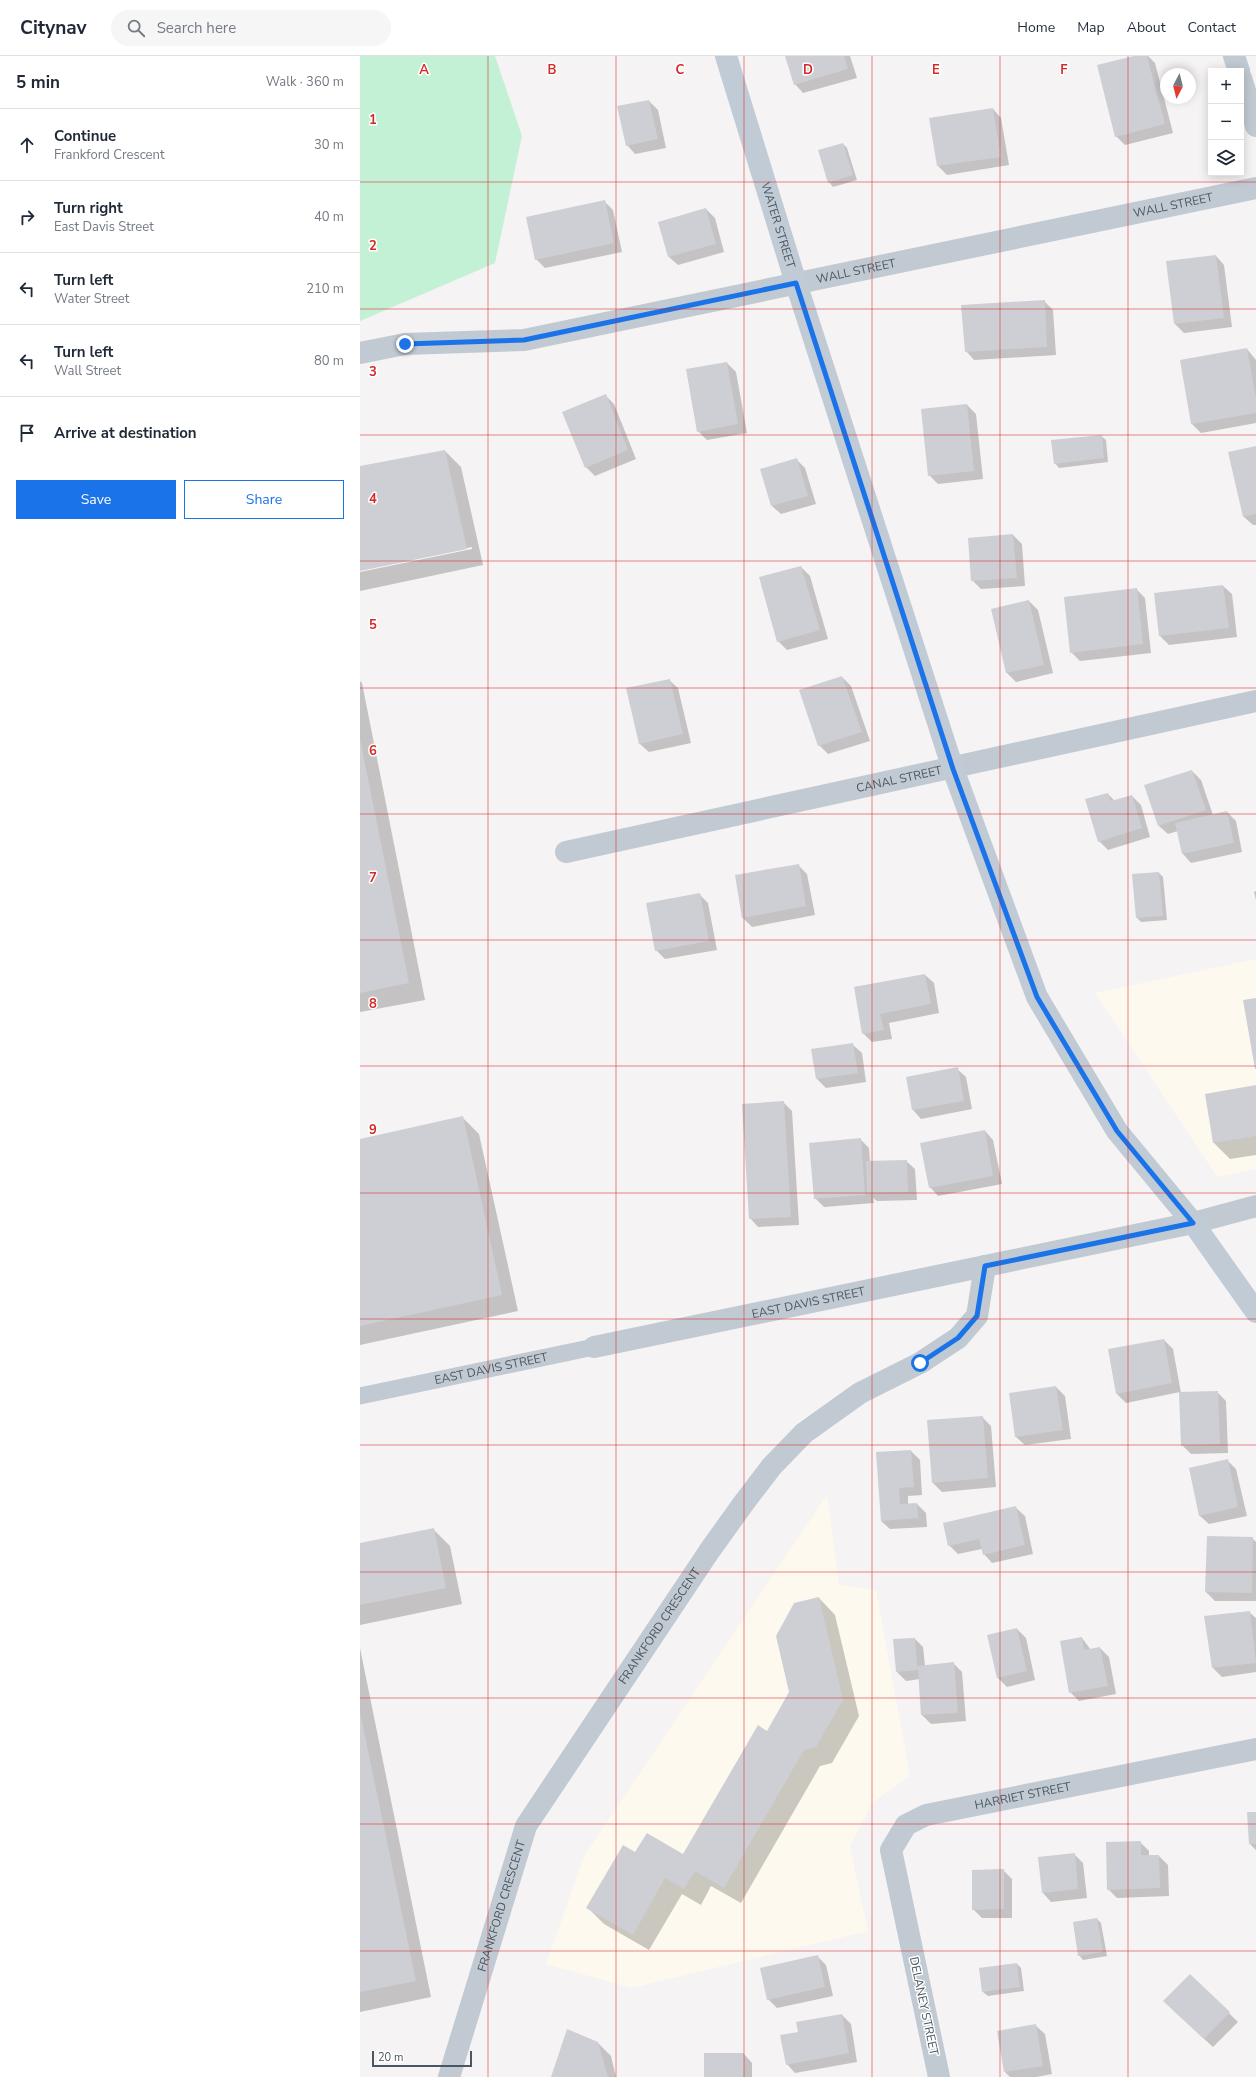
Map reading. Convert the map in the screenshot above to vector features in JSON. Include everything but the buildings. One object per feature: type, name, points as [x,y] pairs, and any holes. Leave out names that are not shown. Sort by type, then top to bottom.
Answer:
[{"type":"main road","name":"WATER STREET","points":[[726,56],[796,283],[953,769],[1037,997],[1117,1131],[1193,1223],[1256,1312]]},
{"type":"street","points":[[1234,56],[1238,68]]},
{"type":"street","points":[[1244,88],[1256,126]]},
{"type":"street","name":"WALL STREET","points":[[360,353],[405,344],[524,340],[1256,188]]},
{"type":"street","name":"CANAL STREET","points":[[566,852],[953,769],[1256,701]]},
{"type":"street","name":"EAST DAVIS STREET","points":[[594,1347],[1193,1223],[1256,1206]]},
{"type":"street","name":"FRANKFORD CRESCENT","points":[[449,2077],[526,1826],[714,1544],[772,1466],[804,1433],[860,1393],[920,1363],[958,1338],[977,1316],[985,1266]]},
{"type":"street","name":"HARRIET STREET","points":[[909,1935],[891,1850],[906,1825],[926,1815],[1256,1749]]},
{"type":"street","name":"DELANEY STREET","points":[[909,1935],[939,2077]]},
{"type":"lane","name":"EAST DAVIS STREET","points":[[360,1396],[594,1347]]},
{"type":"shaded area","points":[[1256,959],[1256,1169],[1217,1177],[1095,993]]},
{"type":"shaded area","points":[[827,1495],[839,1585],[876,1590],[910,1776],[872,1803],[850,1847],[868,1931],[632,1988],[546,1964],[584,1856]]},
{"type":"green space","points":[[360,56],[495,56],[522,136],[495,263],[360,321]]},
{"type":"route","points":[[405,344],[524,340],[796,283],[953,769],[1037,997],[1117,1131],[1193,1223],[1129,1235],[985,1266],[977,1316],[958,1338],[920,1363]]}]
